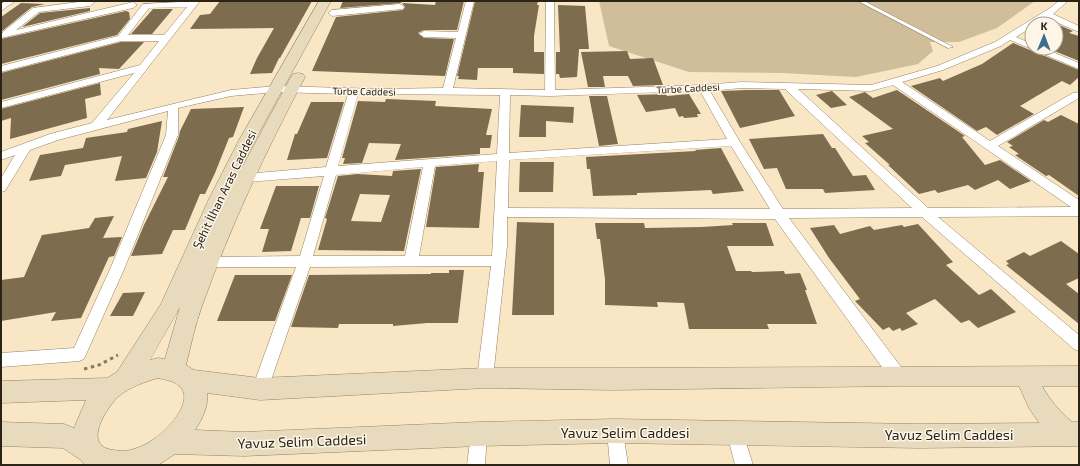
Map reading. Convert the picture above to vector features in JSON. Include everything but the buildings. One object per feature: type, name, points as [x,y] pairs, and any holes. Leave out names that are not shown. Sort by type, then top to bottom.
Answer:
[{"type":"main road","name":"Şehit İlhan Aras Caddesi","points":[[118,384],[169,309],[218,198],[247,140],[284,89],[332,5]]},
{"type":"main road","name":"Şehit İlhan Aras Caddesi","points":[[182,375],[191,307],[284,89]]},
{"type":"main road","points":[[93,458],[84,436],[88,420],[96,404],[118,384],[142,372],[158,368],[182,375],[260,389],[485,378],[612,379],[1079,376]]},
{"type":"main road","points":[[1,434],[64,436],[76,441],[93,458],[113,465],[133,463],[158,454],[184,429],[192,416],[196,402],[196,390],[182,375]]},
{"type":"main road","points":[[1027,377],[1034,395],[1042,409],[1072,433]]},
{"type":"main road","points":[[1,392],[118,384]]},
{"type":"main road","name":"Yavuz Selim Caddesi","points":[[158,454],[244,444],[479,434],[615,431],[920,436],[1072,433]]},
{"type":"street","points":[[1,8],[11,1]]},
{"type":"street","points":[[446,91],[470,1]]},
{"type":"street","points":[[550,1],[550,94]]},
{"type":"street","name":"Türbe Caddesi","points":[[1,156],[54,137],[173,106],[231,94],[284,89],[550,94],[742,85],[871,88],[940,68],[998,44],[1010,38],[1064,1]]},
{"type":"street","points":[[2,37],[36,10],[91,2],[146,6],[194,3]]},
{"type":"street","points":[[96,126],[194,3]]},
{"type":"street","points":[[2,37],[133,5]]},
{"type":"street","points":[[332,5],[400,8]]},
{"type":"street","points":[[121,38],[146,6]]},
{"type":"street","points":[[1046,14],[1079,28]]},
{"type":"street","points":[[424,34],[462,35]]},
{"type":"street","points":[[1,68],[121,38],[166,38]]},
{"type":"street","points":[[1010,38],[1024,44]]},
{"type":"street","points":[[1055,56],[1079,66]]},
{"type":"street","points":[[1,105],[143,67]]},
{"type":"street","points":[[894,81],[1079,206]]},
{"type":"street","points":[[788,86],[924,212],[1079,344]]},
{"type":"street","points":[[703,88],[734,142],[779,214],[898,376]]},
{"type":"street","points":[[260,389],[305,262],[354,91]]},
{"type":"street","points":[[485,378],[498,261],[505,92]]},
{"type":"street","points":[[990,146],[1076,96]]},
{"type":"street","points":[[1,360],[79,354],[118,267],[172,135],[173,106]]},
{"type":"street","points":[[246,178],[503,157],[734,142]]},
{"type":"street","points":[[1,188],[25,148]]},
{"type":"street","points":[[411,262],[430,164]]},
{"type":"street","points":[[501,212],[779,214],[1079,211]]},
{"type":"street","points":[[209,262],[498,261]]},
{"type":"street","points":[[615,431],[619,465]]},
{"type":"street","points":[[735,433],[744,465]]},
{"type":"street","points":[[476,465],[479,434]]},
{"type":"lane","points":[[860,1],[950,47]]},
{"type":"shaded area","points":[[599,1],[1035,1],[997,28],[959,42],[930,42],[933,51],[918,64],[856,77],[782,73],[689,72],[609,46]]}]
